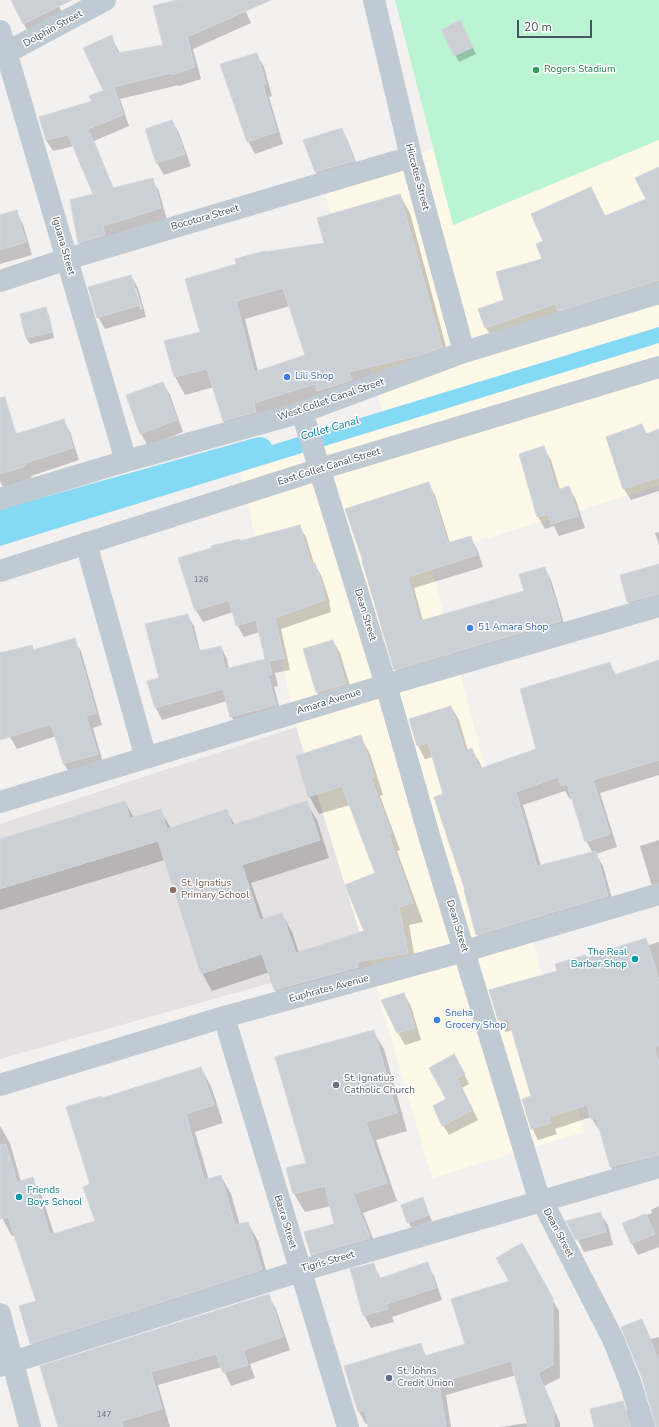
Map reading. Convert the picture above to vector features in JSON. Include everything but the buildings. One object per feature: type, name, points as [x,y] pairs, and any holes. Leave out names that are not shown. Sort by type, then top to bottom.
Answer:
[{"type":"street","name":"Dolphin Street","points":[[3,55],[105,0]]},
{"type":"street","name":"Hiccatee Street","points":[[374,0],[411,157],[464,352]]},
{"type":"street","name":"Iguana Street","points":[[0,31],[3,55],[126,461]]},
{"type":"street","name":"Bocotora Street","points":[[0,281],[66,259],[411,157]]},
{"type":"street","name":"West Collet Canal Street","points":[[0,499],[126,461],[304,419],[464,352],[659,293]]},
{"type":"street","name":"East Collet Canal Street","points":[[0,571],[86,543],[317,460],[659,367]]},
{"type":"street","name":"Dean Street","points":[[304,419],[386,685],[536,1189],[613,1340],[630,1382],[644,1427]]},
{"type":"street","points":[[86,543],[146,758]]},
{"type":"street","name":"Amara Avenue","points":[[0,802],[386,685],[659,606]]},
{"type":"street","name":"Euphrates Avenue","points":[[0,1086],[224,1018],[465,951],[659,894]]},
{"type":"street","name":"Basra Street","points":[[224,1018],[348,1427]]},
{"type":"street","name":"Tigris Street","points":[[6,1364],[300,1271],[659,1167]]},
{"type":"street","points":[[0,1314],[6,1364],[30,1427]]},
{"type":"shaded area","points":[[659,140],[659,327],[382,411],[323,186],[434,149],[454,225]]},
{"type":"shaded area","points":[[659,343],[659,486],[428,556],[584,1132],[432,1178],[367,956],[296,727],[241,472]]},
{"type":"shaded area","name":"St. Ignatius Primary School","points":[[296,727],[367,956],[0,1059],[0,824]]},
{"type":"green space","name":"Rogers Stadium","points":[[395,0],[659,0],[659,140],[453,225]]},
{"type":"water","points":[[659,327],[659,343],[0,546],[0,530]]},
{"type":"waterway","name":"Collet Canal","points":[[0,523],[260,450]]},
{"type":"place","name":"Rogers Stadium","points":[[536,70]]},
{"type":"place","name":"Lili Shop","points":[[287,377]]},
{"type":"place","name":"51 Amara Shop","points":[[470,628]]},
{"type":"place","name":"St. Ignatius Primary School","points":[[173,890]]},
{"type":"place","name":"The Real Barber Shop","points":[[635,959]]},
{"type":"place","name":"Sneha Grocery Shop","points":[[437,1020]]},
{"type":"place","name":"St. Ignatius Catholic Church","points":[[336,1085]]},
{"type":"place","name":"Friends Boys School","points":[[19,1197]]},
{"type":"place","name":"St. Johns Credit Union","points":[[389,1378]]}]
